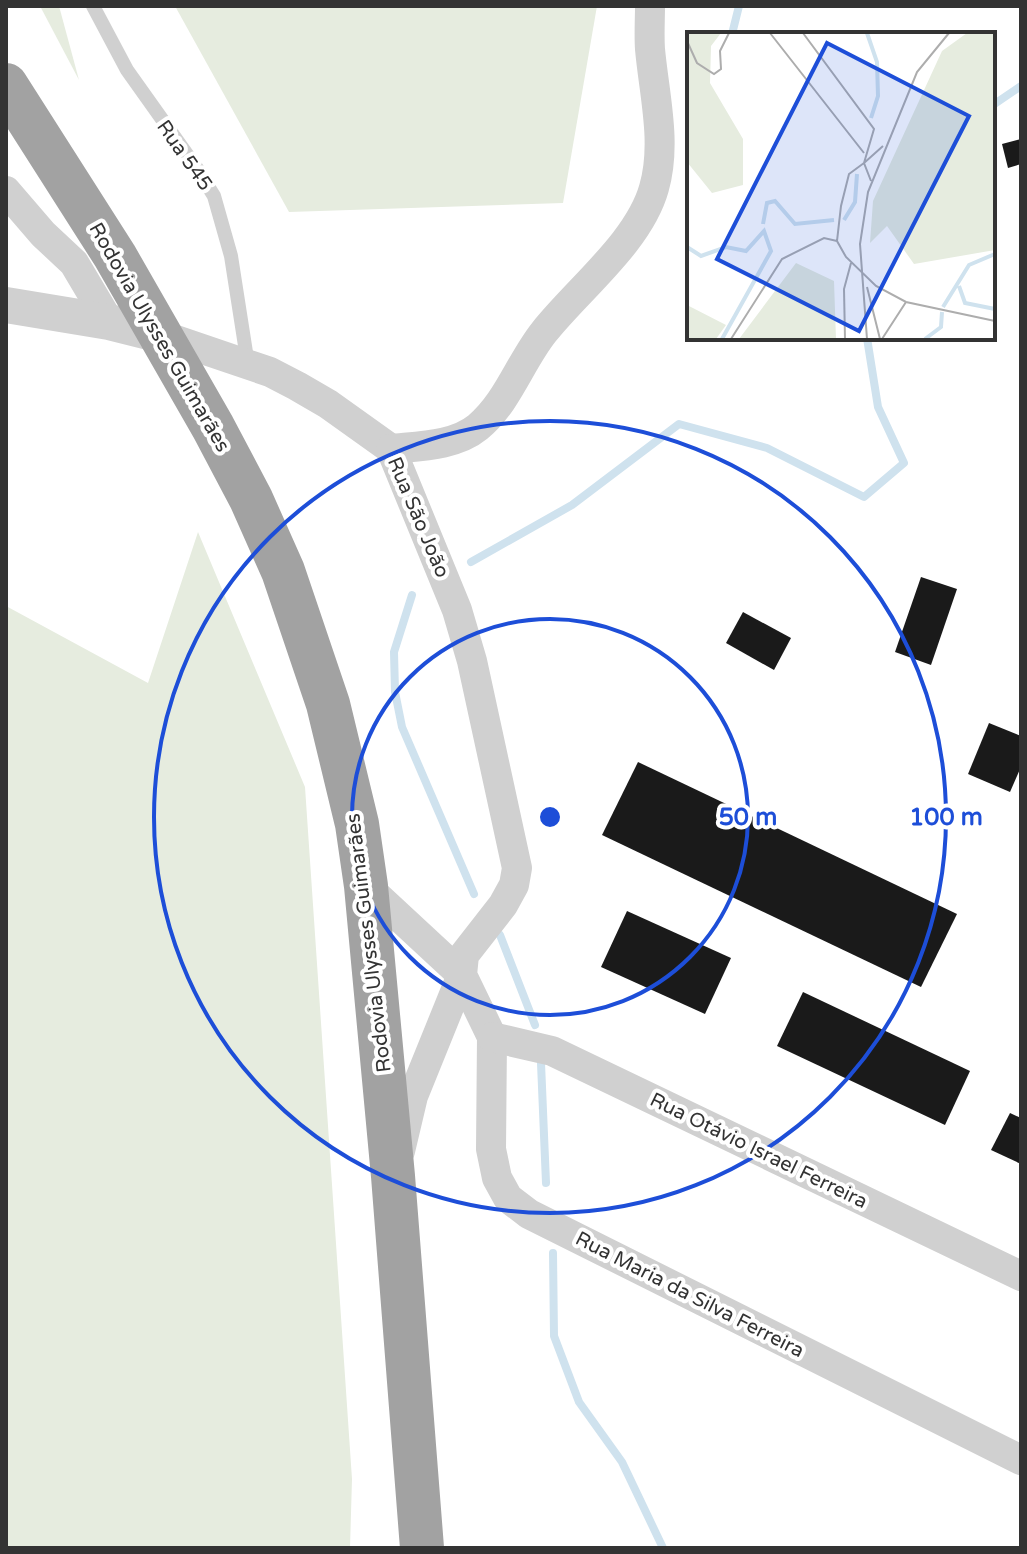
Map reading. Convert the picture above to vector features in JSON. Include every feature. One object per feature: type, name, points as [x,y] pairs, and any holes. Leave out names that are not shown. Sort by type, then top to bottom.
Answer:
[{"type":"highway","name":"Rodovia Ulysses Guimarães","points":[[6,85],[115,256],[251,499],[288,585],[335,732],[357,824],[366,886],[393,1176],[422,1548]]},
{"type":"street","points":[[391,449],[445,442],[477,428],[506,393],[542,334],[614,254],[636,224],[654,191],[659,163],[659,129],[649,44],[650,6]]},
{"type":"street","points":[[6,191],[43,234],[74,263],[109,322]]},
{"type":"street","name":"Rua São João","points":[[6,305],[109,322],[161,335],[270,372],[328,404],[391,449],[457,610],[472,661],[516,857],[514,885],[503,905],[464,955],[462,975],[413,1096],[393,1176]]},
{"type":"street","points":[[366,886],[462,975],[492,1037]]},
{"type":"street","name":"Rua Otávio Israel Ferreira","points":[[492,1037],[552,1051],[1021,1276]]},
{"type":"street","name":"Rua Maria da Silva Ferreira","points":[[492,1037],[491,1149],[497,1178],[508,1198],[529,1214],[1021,1460]]},
{"type":"lane","name":"Rua 545","points":[[93,6],[127,70],[214,196],[231,256],[248,365]]},
{"type":"shaded area","points":[[40,6],[59,6],[79,80]]},
{"type":"shaded area","points":[[175,6],[597,6],[563,203],[289,212]]},
{"type":"shaded area","points":[[198,532],[305,787],[352,1479],[350,1548],[6,1548],[6,606],[148,683]]},
{"type":"building","points":[[1021,139],[1021,164],[1008,168],[1002,144]]},
{"type":"building","points":[[921,577],[957,589],[931,665],[895,652]]},
{"type":"building","points":[[743,612],[791,638],[774,670],[726,643]]},
{"type":"building","points":[[989,723],[1021,736],[1021,767],[1010,792],[968,774]]},
{"type":"building","points":[[638,762],[957,914],[921,987],[602,835]]},
{"type":"building","points":[[627,911],[731,958],[705,1014],[601,967]]},
{"type":"building","points":[[803,992],[970,1071],[945,1125],[777,1046]]},
{"type":"building","points":[[1010,1113],[1021,1118],[1021,1164],[991,1150]]},
{"type":"waterway","points":[[732,32],[739,6]]},
{"type":"waterway","points":[[995,104],[1021,86]]},
{"type":"waterway","points":[[471,562],[572,505],[679,424],[767,448],[864,497],[904,463],[878,407],[867,340]]},
{"type":"waterway","points":[[412,595],[394,652],[395,692],[402,727],[474,894]]},
{"type":"waterway","points":[[500,935],[535,1025]]},
{"type":"waterway","points":[[541,1063],[546,1183]]},
{"type":"waterway","points":[[553,1253],[554,1336],[579,1402],[622,1462],[663,1548]]}]
